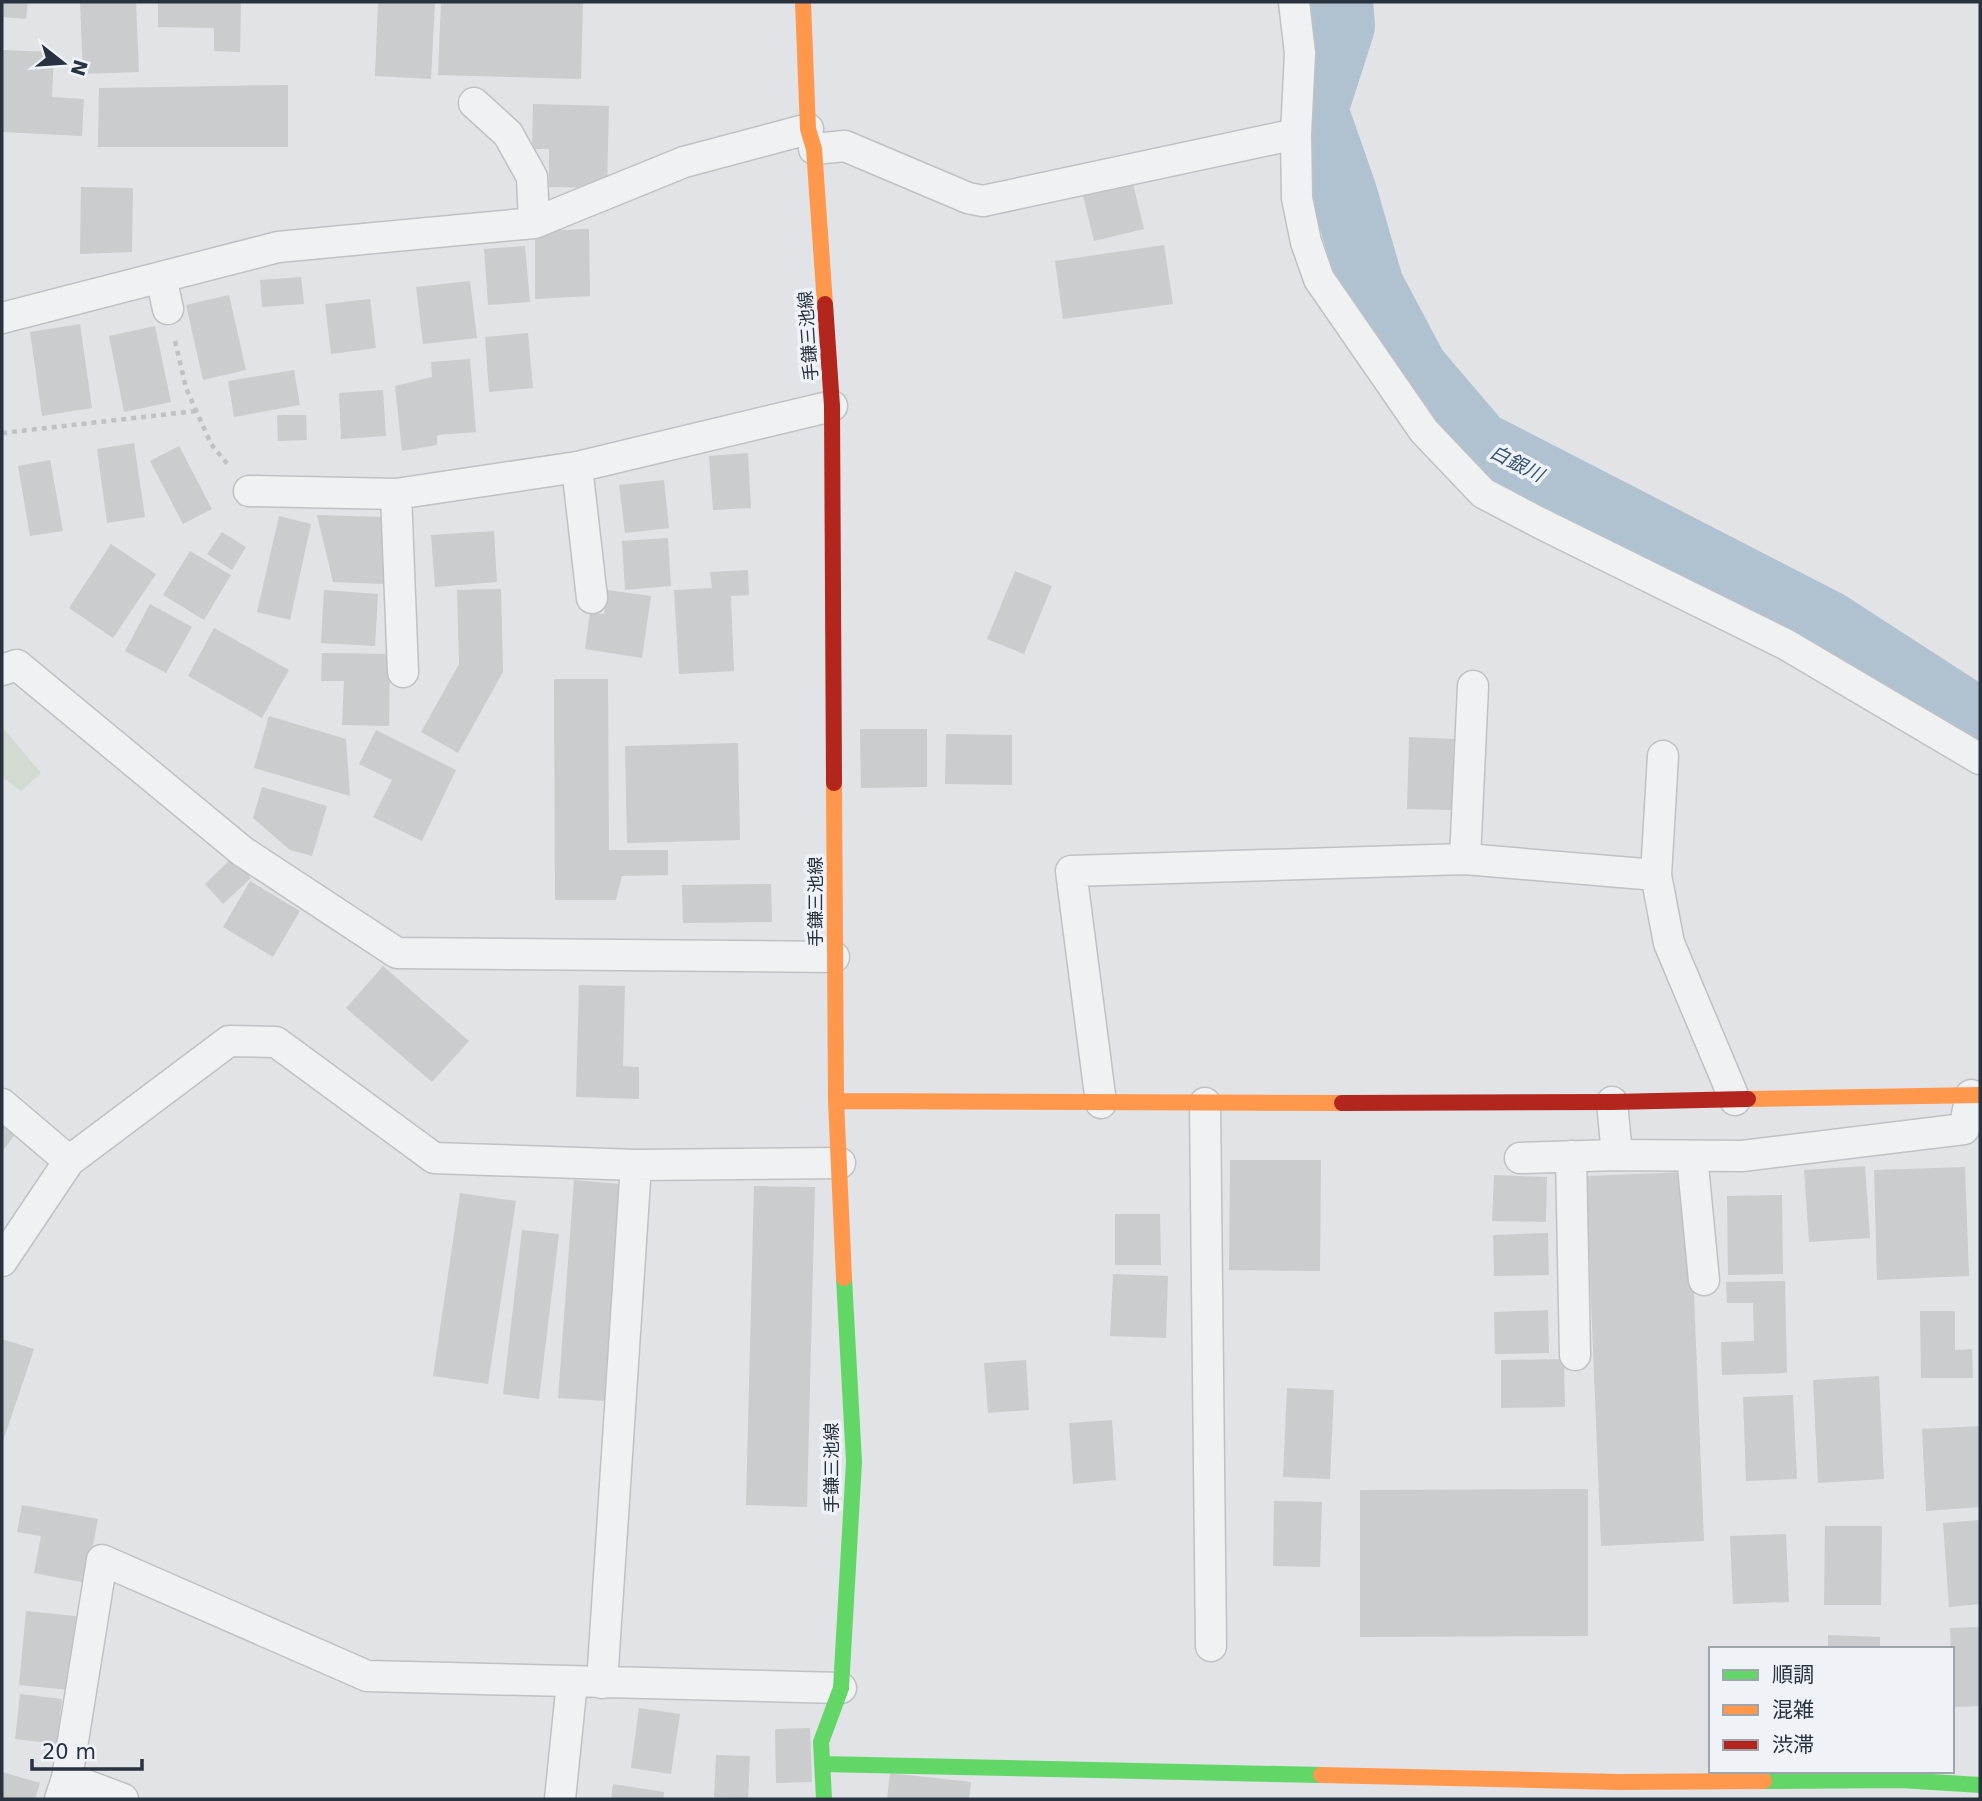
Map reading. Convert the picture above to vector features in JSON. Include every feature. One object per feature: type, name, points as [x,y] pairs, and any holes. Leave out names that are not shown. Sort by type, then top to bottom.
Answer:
[{"type":"street","name":"手鎌三池線","points":[[803,2],[832,406],[836,1101],[854,1462],[841,1688],[821,1742],[824,1799]]},
{"type":"street","points":[[1294,2],[1300,53],[1296,134],[1297,198],[1306,242],[1319,279],[1424,431],[1483,493],[1785,644],[1980,759]]},
{"type":"street","points":[[474,103],[508,134],[532,177],[534,223]]},
{"type":"street","points":[[2,318],[278,247],[534,223],[684,162],[811,139],[845,146],[968,198],[983,201],[1296,134]]},
{"type":"street","points":[[161,277],[168,309]]},
{"type":"street","points":[[249,491],[396,495],[577,467],[832,406]]},
{"type":"street","points":[[577,467],[592,598]]},
{"type":"street","points":[[396,495],[403,672]]},
{"type":"street","points":[[2,670],[17,666],[242,851],[397,953],[834,957]]},
{"type":"street","points":[[1465,859],[1473,686]]},
{"type":"street","points":[[1663,756],[1656,875],[1669,943],[1735,1100]]},
{"type":"street","points":[[1101,1103],[1071,871],[1465,859],[1656,875]]},
{"type":"street","points":[[2,1261],[69,1161],[229,1041],[276,1042],[434,1158],[636,1165],[840,1163]]},
{"type":"street","points":[[836,1101],[1612,1102],[1976,1095],[1964,1129],[1742,1156],[1617,1155],[1520,1158]]},
{"type":"street","points":[[1612,1102],[1617,1155]]},
{"type":"street","points":[[1205,1103],[1211,1646]]},
{"type":"street","points":[[2,1104],[69,1161]]},
{"type":"street","points":[[1571,1156],[1575,1355]]},
{"type":"street","points":[[1692,1156],[1704,1280]]},
{"type":"street","points":[[602,1683],[636,1165]]},
{"type":"street","points":[[123,1799],[63,1789],[102,1560],[366,1676],[841,1688]]},
{"type":"street","points":[[560,1799],[572,1682]]},
{"type":"street","points":[[822,1764],[1618,1782],[1900,1780],[1980,1785]]},
{"type":"path","points":[[168,309],[186,388],[196,411],[211,444],[249,491]]},
{"type":"path","points":[[2,433],[196,411]]},
{"type":"shaded area","points":[[2,727],[41,773],[21,791],[2,777]]},
{"type":"building","points":[[2,2],[28,2],[26,19],[2,17]]},
{"type":"building","points":[[80,2],[136,2],[139,72],[83,74]]},
{"type":"building","points":[[158,2],[241,2],[240,52],[214,51],[214,28],[158,27]]},
{"type":"building","points":[[378,2],[435,2],[431,79],[375,76]]},
{"type":"building","points":[[441,2],[583,2],[581,79],[438,75]]},
{"type":"building","points":[[2,50],[54,52],[52,97],[84,99],[82,136],[2,132]]},
{"type":"building","points":[[288,85],[288,147],[98,147],[99,88]]},
{"type":"building","points":[[533,104],[609,106],[607,188],[549,187],[549,149],[532,149]]},
{"type":"building","points":[[1129,167],[1144,229],[1094,241],[1079,179]]},
{"type":"building","points":[[81,187],[133,188],[132,252],[80,254]]},
{"type":"building","points":[[589,229],[590,296],[535,299],[535,231]]},
{"type":"building","points":[[1164,245],[1173,304],[1063,319],[1055,261]]},
{"type":"building","points":[[525,246],[530,302],[488,305],[484,249]]},
{"type":"building","points":[[301,277],[304,304],[262,307],[260,280]]},
{"type":"building","points":[[470,281],[477,338],[423,344],[416,287]]},
{"type":"building","points":[[229,295],[246,370],[203,380],[186,305]]},
{"type":"building","points":[[370,299],[376,348],[331,354],[325,304]]},
{"type":"building","points":[[80,324],[92,408],[42,416],[30,332]]},
{"type":"building","points":[[155,326],[171,402],[124,412],[109,336]]},
{"type":"building","points":[[528,333],[533,388],[489,392],[485,337]]},
{"type":"building","points":[[470,359],[476,432],[437,435],[437,445],[402,451],[395,386],[432,377],[431,362]]},
{"type":"building","points":[[294,370],[300,405],[234,417],[228,381]]},
{"type":"building","points":[[383,390],[386,436],[341,439],[339,393]]},
{"type":"building","points":[[277,415],[306,415],[307,440],[278,441]]},
{"type":"building","points":[[134,443],[145,517],[107,523],[97,449]]},
{"type":"building","points":[[179,446],[212,509],[183,524],[150,461]]},
{"type":"building","points":[[748,453],[751,508],[713,510],[709,456]]},
{"type":"building","points":[[50,460],[63,531],[30,536],[18,466]]},
{"type":"building","points":[[664,480],[669,528],[625,533],[619,485]]},
{"type":"building","points":[[317,515],[385,517],[383,584],[333,582]]},
{"type":"building","points":[[279,516],[311,524],[290,620],[257,612]]},
{"type":"building","points":[[494,531],[497,582],[435,587],[431,535]]},
{"type":"building","points":[[222,532],[246,547],[232,570],[207,554]]},
{"type":"building","points":[[668,538],[671,586],[625,590],[622,541]]},
{"type":"building","points":[[111,544],[156,574],[113,638],[69,608]]},
{"type":"building","points":[[190,551],[231,575],[204,620],[163,595]]},
{"type":"building","points":[[748,570],[749,595],[731,596],[734,671],[679,674],[674,590],[712,588],[710,572]]},
{"type":"building","points":[[1015,571],[1052,586],[1024,654],[987,639]]},
{"type":"building","points":[[501,589],[503,672],[458,753],[421,732],[459,664],[457,590]]},
{"type":"building","points":[[324,590],[378,594],[375,646],[321,643]]},
{"type":"building","points":[[607,590],[651,596],[642,658],[585,649],[590,612],[604,614]]},
{"type":"building","points":[[150,604],[192,627],[166,673],[125,651]]},
{"type":"building","points":[[214,628],[289,670],[262,718],[188,676]]},
{"type":"building","points":[[322,653],[390,654],[389,726],[342,725],[344,681],[321,681]]},
{"type":"building","points":[[554,679],[608,679],[609,850],[668,850],[668,875],[622,876],[616,900],[555,900]]},
{"type":"building","points":[[269,716],[346,739],[350,796],[254,768]]},
{"type":"building","points":[[860,729],[927,729],[927,787],[861,788]]},
{"type":"building","points":[[376,730],[456,770],[422,841],[373,817],[392,780],[359,764]]},
{"type":"building","points":[[946,734],[1012,735],[1012,785],[945,784]]},
{"type":"building","points":[[1409,737],[1454,739],[1452,810],[1407,809]]},
{"type":"building","points":[[738,743],[740,840],[627,843],[625,746]]},
{"type":"building","points":[[262,787],[327,806],[312,856],[290,850],[253,818]]},
{"type":"building","points":[[233,857],[251,878],[223,904],[205,884]]},
{"type":"building","points":[[250,881],[300,911],[273,957],[223,927]]},
{"type":"building","points":[[771,884],[772,922],[683,923],[682,885]]},
{"type":"building","points":[[383,966],[469,1041],[432,1082],[346,1008]]},
{"type":"building","points":[[579,985],[625,986],[623,1066],[639,1067],[639,1099],[576,1097]]},
{"type":"building","points":[[2,1118],[20,1131],[2,1152]]},
{"type":"building","points":[[1230,1160],[1321,1160],[1320,1271],[1229,1270]]},
{"type":"building","points":[[1865,1166],[1870,1238],[1809,1242],[1804,1170]]},
{"type":"building","points":[[1965,1167],[1969,1276],[1877,1280],[1874,1170]]},
{"type":"building","points":[[1689,1172],[1704,1541],[1601,1546],[1586,1176]]},
{"type":"building","points":[[1494,1175],[1547,1177],[1546,1222],[1492,1221]]},
{"type":"building","points":[[574,1180],[621,1184],[605,1401],[558,1398]]},
{"type":"building","points":[[754,1186],[815,1187],[807,1507],[746,1505]]},
{"type":"building","points":[[460,1193],[516,1201],[488,1384],[433,1376]]},
{"type":"building","points":[[1782,1195],[1783,1274],[1728,1275],[1727,1196]]},
{"type":"building","points":[[1115,1214],[1160,1214],[1161,1265],[1115,1265]]},
{"type":"building","points":[[522,1230],[559,1234],[539,1399],[503,1394]]},
{"type":"building","points":[[1548,1233],[1549,1275],[1494,1276],[1493,1235]]},
{"type":"building","points":[[1113,1274],[1168,1276],[1166,1338],[1110,1336]]},
{"type":"building","points":[[1785,1281],[1787,1373],[1722,1375],[1721,1342],[1754,1341],[1753,1303],[1727,1303],[1726,1282]]},
{"type":"building","points":[[1548,1310],[1549,1353],[1495,1354],[1494,1312]]},
{"type":"building","points":[[1920,1311],[1955,1311],[1955,1350],[1972,1349],[1973,1378],[1921,1378]]},
{"type":"building","points":[[2,1339],[34,1349],[2,1444]]},
{"type":"building","points":[[1564,1359],[1565,1407],[1501,1408],[1501,1360]]},
{"type":"building","points":[[1026,1360],[1029,1410],[988,1413],[984,1363]]},
{"type":"building","points":[[1879,1376],[1884,1479],[1818,1483],[1813,1380]]},
{"type":"building","points":[[1287,1388],[1334,1390],[1330,1479],[1283,1477]]},
{"type":"building","points":[[1793,1395],[1797,1479],[1746,1481],[1743,1397]]},
{"type":"building","points":[[1112,1420],[1116,1480],[1073,1484],[1069,1423]]},
{"type":"building","points":[[1980,1426],[1980,1507],[1926,1511],[1922,1429]]},
{"type":"building","points":[[1588,1489],[1588,1636],[1360,1637],[1360,1490]]},
{"type":"building","points":[[1274,1501],[1322,1502],[1320,1567],[1273,1566]]},
{"type":"building","points":[[22,1505],[98,1519],[86,1583],[34,1573],[41,1536],[17,1532]]},
{"type":"building","points":[[1980,1520],[1980,1604],[1949,1607],[1943,1523]]},
{"type":"building","points":[[1825,1526],[1882,1526],[1881,1605],[1824,1605]]},
{"type":"building","points":[[1786,1534],[1789,1602],[1733,1604],[1730,1536]]},
{"type":"building","points":[[26,1611],[76,1616],[69,1690],[19,1685]]},
{"type":"building","points":[[1980,1627],[1980,1706],[1954,1707],[1954,1647],[1951,1647],[1950,1628]]},
{"type":"building","points":[[1828,1635],[1880,1637],[1880,1647],[1828,1647]]},
{"type":"building","points":[[20,1694],[62,1699],[57,1744],[15,1739]]},
{"type":"building","points":[[639,1708],[680,1714],[671,1774],[631,1768]]},
{"type":"building","points":[[810,1728],[812,1782],[776,1783],[775,1729]]},
{"type":"building","points":[[716,1755],[750,1756],[748,1799],[714,1797]]},
{"type":"building","points":[[2,1772],[40,1783],[35,1799],[2,1799]]},
{"type":"building","points":[[890,1773],[971,1782],[969,1799],[887,1799]]},
{"type":"building","points":[[613,1784],[664,1792],[663,1799],[611,1799]]},
{"type":"waterway","name":"白銀川","points":[[1340,2],[1342,26],[1315,110],[1344,193],[1371,286],[1415,369],[1479,444],[1827,623],[1980,722]]},
{"type":"traffic: fast","points":[[824,1799],[821,1742],[841,1688],[854,1462],[844,1278]]},
{"type":"traffic: fast","points":[[822,1764],[1321,1775]]},
{"type":"traffic: fast","points":[[1764,1781],[1900,1780],[1980,1785]]},
{"type":"traffic: slow","points":[[803,2],[808,129],[814,149],[825,304]]},
{"type":"traffic: slow","points":[[834,783],[836,1101],[844,1278]]},
{"type":"traffic: slow","points":[[1748,1099],[1980,1095]]},
{"type":"traffic: slow","points":[[836,1101],[1342,1103]]},
{"type":"traffic: slow","points":[[1321,1775],[1618,1782],[1764,1781]]},
{"type":"traffic: jam","points":[[825,304],[832,406],[834,783]]},
{"type":"traffic: jam","points":[[1342,1103],[1748,1099]]}]
